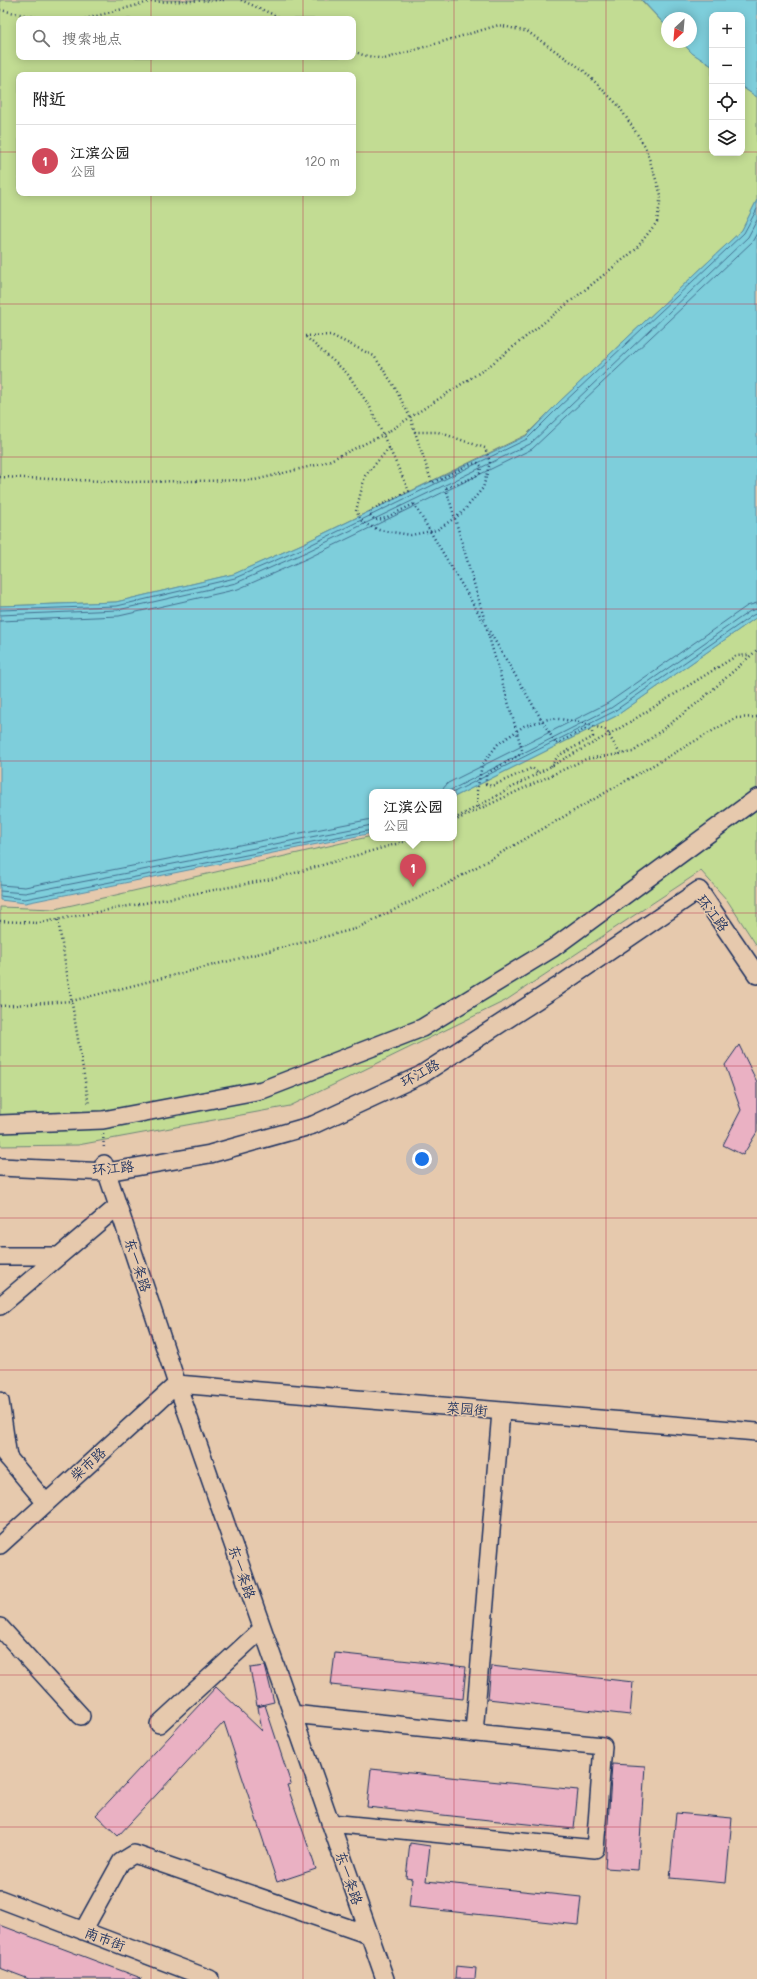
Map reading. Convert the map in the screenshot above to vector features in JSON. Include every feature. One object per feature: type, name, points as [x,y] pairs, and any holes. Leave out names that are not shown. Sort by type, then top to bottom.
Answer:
[{"type":"street","points":[[0,1124],[97,1121],[262,1090],[422,1028],[554,948],[757,798]]},
{"type":"street","name":"环江路","points":[[0,1167],[106,1168],[210,1154],[313,1125],[421,1075],[557,987],[699,890],[757,975]]},
{"type":"street","name":"东一条路","points":[[106,1168],[177,1384],[385,1979]]},
{"type":"street","points":[[0,1306],[118,1206]]},
{"type":"street","points":[[0,1256],[59,1256]]},
{"type":"street","name":"菜园街","points":[[177,1384],[757,1432]]},
{"type":"street","name":"柴市路","points":[[0,1545],[177,1384]]},
{"type":"street","points":[[0,1401],[4,1453],[46,1503]]},
{"type":"street","points":[[474,1732],[501,1412]]},
{"type":"street","points":[[0,1627],[81,1716]]},
{"type":"street","points":[[159,1724],[262,1629]]},
{"type":"street","points":[[292,1714],[604,1746],[595,1849],[330,1823]]},
{"type":"street","points":[[83,1931],[121,1862],[134,1854],[369,1935]]},
{"type":"street","name":"南市街","points":[[0,1899],[210,1979]]},
{"type":"path","points":[[96,16],[149,2],[226,0]]},
{"type":"path","points":[[241,0],[276,16]]},
{"type":"path","points":[[0,10],[30,16]]},
{"type":"path","points":[[0,477],[128,482],[255,480],[324,463],[383,435],[488,367],[635,250],[657,222],[661,195],[645,146],[618,105],[583,70],[528,32],[499,25],[384,60],[356,52]]},
{"type":"path","points":[[539,773],[532,768],[492,786],[486,784],[486,774],[523,752],[486,626],[446,488],[472,478],[480,473],[481,466],[478,463],[471,464],[432,483],[410,417],[393,384],[374,356],[331,335],[305,336],[319,350],[348,373],[370,407],[409,491],[371,510],[370,516],[375,520],[383,518],[414,504],[486,626],[556,744],[584,729],[592,732],[593,737],[558,756],[551,767]]},
{"type":"path","points":[[389,448],[365,476],[356,511],[363,522],[379,530],[411,535],[437,530],[462,513],[483,488],[490,462],[485,448],[438,432],[414,432]]},
{"type":"path","points":[[457,819],[586,759],[633,752],[700,701],[757,650]]},
{"type":"path","points":[[457,818],[618,730],[736,656],[750,655]]},
{"type":"path","points":[[0,1006],[72,1001],[355,929],[447,884],[735,718],[757,717]]},
{"type":"path","points":[[478,810],[477,791],[482,765],[498,744],[524,726],[552,718],[580,722],[606,730],[620,754]]},
{"type":"path","points":[[0,921],[39,924],[277,878],[406,841]]},
{"type":"path","points":[[58,920],[72,1001],[106,1168]]},
{"type":"green space","points":[[0,0],[641,0],[661,21],[661,48],[687,48],[692,53],[709,64],[709,156],[745,156],[745,89],[757,97],[757,200],[742,230],[526,435],[302,544],[234,574],[116,602],[0,606]]},
{"type":"green space","points":[[757,617],[757,946],[727,900],[701,871],[505,1001],[290,1106],[78,1145],[0,1146],[0,907],[55,909],[369,837],[369,841],[457,841],[457,796],[616,716]]},
{"type":"water","points":[[642,0],[757,0],[757,97],[745,89],[745,12],[709,12],[709,64],[692,53],[687,48],[697,48],[697,12],[661,12],[661,21]]},
{"type":"water","points":[[757,200],[757,617],[616,716],[457,796],[457,789],[369,789],[369,834],[25,903],[0,900],[0,606],[116,602],[234,574],[302,544],[526,436],[557,404],[742,230]]},
{"type":"building","points":[[739,1045],[757,1082],[757,1132],[743,1155],[723,1145],[741,1110],[725,1065]]},
{"type":"building","points":[[335,1653],[466,1667],[463,1699],[331,1685]]},
{"type":"building","points":[[265,1666],[274,1702],[257,1706],[250,1668]]},
{"type":"building","points":[[491,1666],[633,1682],[630,1715],[488,1699]]},
{"type":"building","points":[[216,1687],[262,1731],[258,1707],[265,1705],[291,1784],[287,1785],[316,1869],[277,1882],[224,1722],[118,1836],[96,1815]]},
{"type":"building","points":[[612,1764],[645,1766],[638,1870],[605,1868]]},
{"type":"building","points":[[371,1769],[578,1790],[574,1829],[367,1807]]},
{"type":"building","points":[[676,1813],[732,1818],[726,1883],[670,1878]]},
{"type":"building","points":[[410,1843],[430,1846],[426,1881],[581,1897],[578,1925],[409,1907],[412,1879],[406,1878]]},
{"type":"building","points":[[0,1925],[141,1979],[29,1979],[0,1968]]},
{"type":"building","points":[[456,1966],[476,1968],[475,1979],[455,1979]]},
{"type":"place","name":"江滨公园","points":[[413,887]]}]
